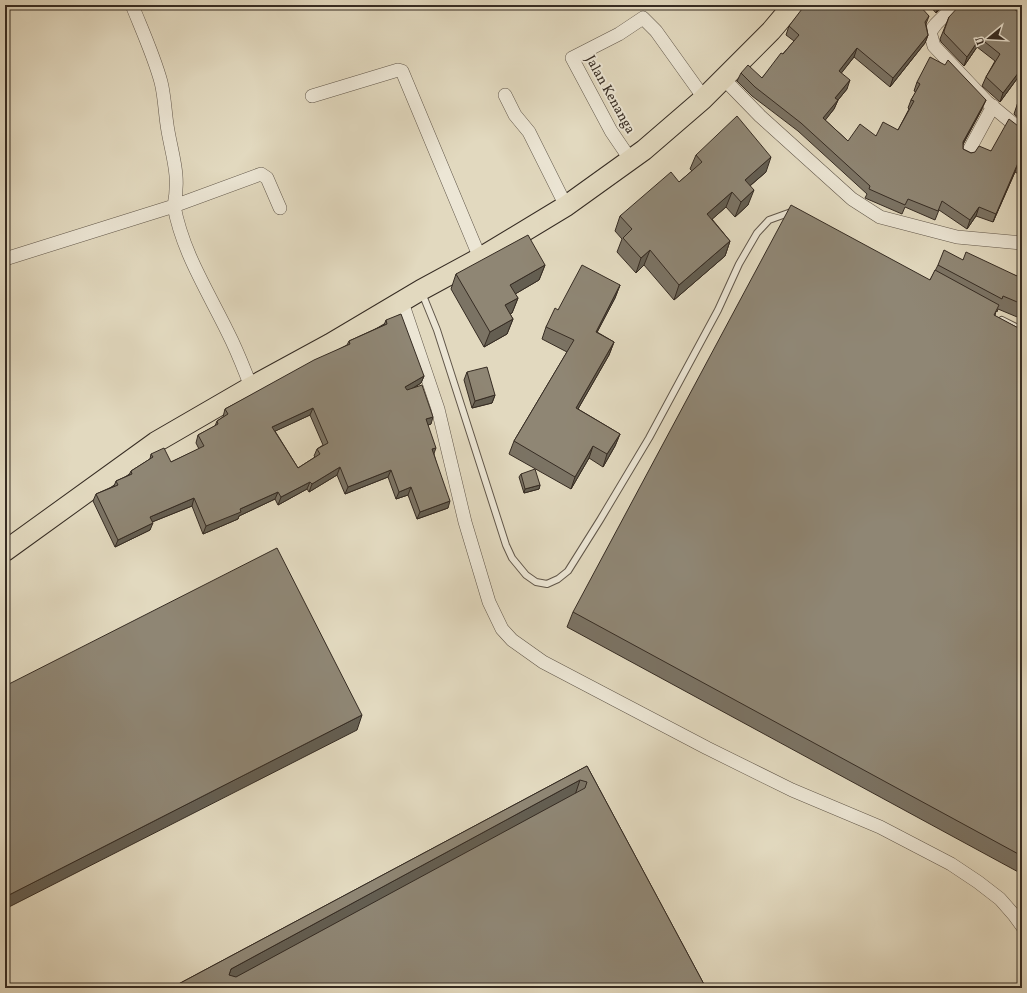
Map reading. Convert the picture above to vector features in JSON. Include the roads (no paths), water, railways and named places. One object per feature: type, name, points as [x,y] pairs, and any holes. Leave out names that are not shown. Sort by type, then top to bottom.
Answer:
[{"type":"main road","points":[[5,551],[156,442],[251,386],[330,344],[421,290],[480,258],[566,206],[630,159],[704,98],[771,31],[793,5]]},
{"type":"street","points":[[132,5],[152,56],[164,96],[168,130],[177,171],[178,189],[174,206],[178,224],[198,276],[232,341],[251,386]]},
{"type":"street","points":[[955,5],[932,19],[930,32],[934,46],[993,106],[1022,131]]},
{"type":"street","name":"Jalan Kenanga","points":[[630,159],[611,131],[572,58],[628,28],[643,18],[656,31],[704,98]]},
{"type":"street","points":[[312,96],[398,70],[402,71],[480,258]]},
{"type":"street","points":[[724,79],[760,116],[846,194],[880,217],[957,237],[1022,243]]},
{"type":"street","points":[[505,95],[515,115],[529,132],[566,206]]},
{"type":"street","points":[[967,154],[993,106]]},
{"type":"street","points":[[5,259],[174,206],[261,174],[267,178],[280,208]]},
{"type":"street","points":[[402,302],[438,410],[465,522],[489,602],[502,630],[512,640],[543,662],[692,741],[792,790],[880,827],[951,864],[1000,899],[1022,926]]},
{"type":"lane","points":[[421,290],[437,330],[506,545],[512,558],[526,575],[536,582],[547,584],[558,579],[568,571],[600,520],[649,438],[757,233],[769,220],[791,210],[801,212]]},
{"type":"lane","points":[[998,318],[1022,330]]}]
